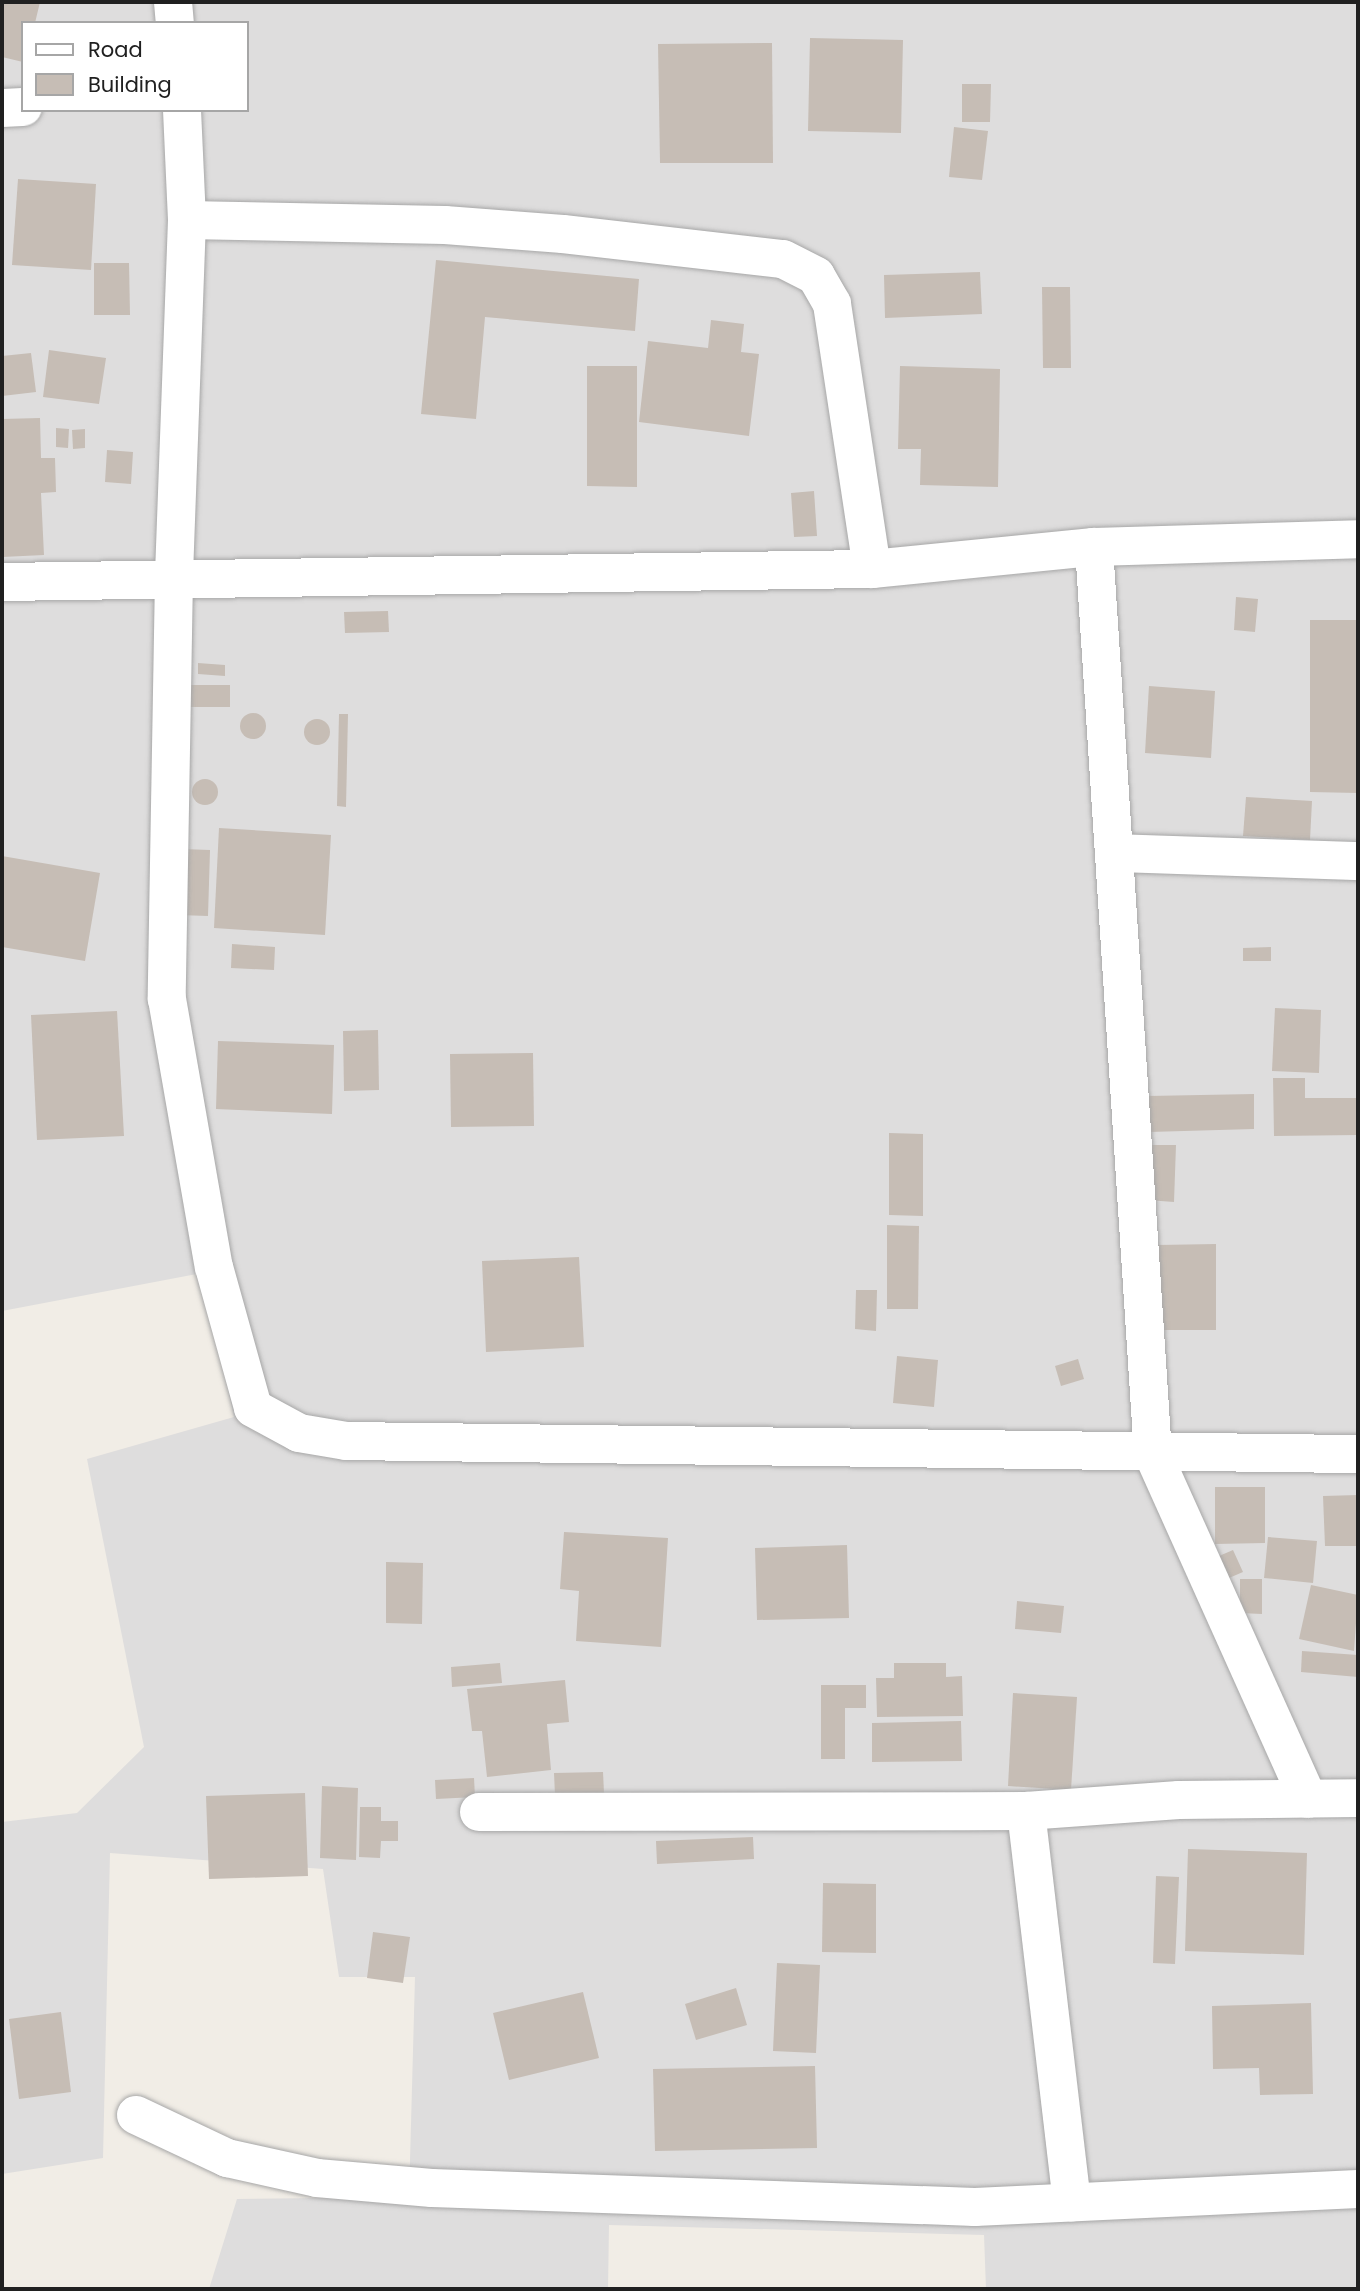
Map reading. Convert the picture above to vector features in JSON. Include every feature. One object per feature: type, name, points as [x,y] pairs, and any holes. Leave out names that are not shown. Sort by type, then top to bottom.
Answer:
[{"type":"street","points":[[173,2],[175,21]]},
{"type":"street","points":[[2,108],[21,107]]},
{"type":"street","points":[[182,112],[187,220],[174,577],[166,999],[214,1267],[253,1408],[299,1433],[346,1441],[1153,1454],[1358,1454]]},
{"type":"street","points":[[187,220],[445,225],[563,234],[783,259],[816,276],[832,304],[872,569]]},
{"type":"street","points":[[2,582],[174,577],[872,569],[1094,547],[1358,539]]},
{"type":"street","points":[[1094,547],[1153,1454],[1308,1799]]},
{"type":"street","points":[[1116,853],[1358,861]]},
{"type":"street","points":[[480,1812],[1026,1811],[1179,1800],[1358,1798]]},
{"type":"street","points":[[1026,1811],[1072,2202]]},
{"type":"street","points":[[136,2115],[227,2158],[317,2178],[432,2188],[975,2207],[1295,2195],[1358,2189]]},
{"type":"shaded area","points":[[2,2],[1358,2],[1358,2289],[986,2289],[984,2235],[609,2225],[608,2289],[209,2289],[237,2199],[409,2197],[415,1977],[339,1977],[323,1869],[110,1853],[103,2158],[2,2174],[2,1822],[77,1813],[144,1747],[87,1459],[234,1417],[202,1273],[2,1311]]},
{"type":"building","points":[[2,2],[40,2],[35,21],[21,21],[21,62],[2,57]]},
{"type":"building","points":[[810,38],[903,40],[901,133],[808,131]]},
{"type":"building","points":[[772,43],[773,163],[660,163],[658,44]]},
{"type":"building","points":[[962,84],[991,84],[990,122],[962,122]]},
{"type":"building","points":[[954,127],[988,131],[982,180],[949,177]]},
{"type":"building","points":[[18,179],[96,184],[91,270],[12,265]]},
{"type":"building","points":[[436,260],[639,279],[635,331],[485,317],[476,419],[421,414]]},
{"type":"building","points":[[94,263],[129,263],[130,315],[94,315]]},
{"type":"building","points":[[980,272],[982,314],[885,318],[884,275]]},
{"type":"building","points":[[1042,287],[1070,287],[1071,368],[1043,368]]},
{"type":"building","points":[[711,320],[744,324],[741,352],[759,354],[749,436],[639,422],[648,341],[708,348]]},
{"type":"building","points":[[49,350],[106,358],[99,404],[43,397]]},
{"type":"building","points":[[31,353],[36,392],[2,396],[2,356]]},
{"type":"building","points":[[587,366],[637,366],[637,487],[587,486]]},
{"type":"building","points":[[900,366],[1000,369],[998,487],[920,485],[921,449],[898,449]]},
{"type":"building","points":[[40,418],[41,458],[55,458],[56,492],[41,493],[44,555],[2,557],[2,419]]},
{"type":"building","points":[[56,428],[69,429],[68,448],[56,447]]},
{"type":"building","points":[[85,429],[85,448],[73,449],[72,430]]},
{"type":"building","points":[[107,450],[133,452],[131,484],[105,482]]},
{"type":"building","points":[[814,491],[817,536],[794,537],[791,493]]},
{"type":"building","points":[[1236,597],[1258,599],[1255,632],[1234,630]]},
{"type":"building","points":[[388,611],[389,632],[345,633],[344,612]]},
{"type":"building","points":[[1310,620],[1358,620],[1358,793],[1310,792]]},
{"type":"building","points":[[198,663],[225,665],[225,676],[198,674]]},
{"type":"building","points":[[188,685],[230,685],[230,707],[188,707]]},
{"type":"building","points":[[1149,686],[1215,691],[1211,758],[1145,753]]},
{"type":"building","points":[[253,713],[262,717],[266,726],[262,735],[253,739],[244,735],[240,726],[244,717]]},
{"type":"building","points":[[339,714],[348,714],[346,807],[337,806]]},
{"type":"building","points":[[317,719],[326,723],[330,732],[326,741],[317,745],[308,741],[304,732],[308,723]]},
{"type":"building","points":[[205,779],[214,783],[218,792],[214,801],[205,805],[196,801],[192,792],[196,783]]},
{"type":"building","points":[[1246,797],[1312,801],[1310,840],[1243,836]]},
{"type":"building","points":[[219,828],[331,835],[325,935],[214,928]]},
{"type":"building","points":[[182,849],[210,850],[208,916],[179,915]]},
{"type":"building","points":[[2,856],[100,873],[85,961],[2,947]]},
{"type":"building","points":[[232,944],[275,947],[274,970],[231,968]]},
{"type":"building","points":[[1271,947],[1271,961],[1243,961],[1243,948]]},
{"type":"building","points":[[1275,1008],[1321,1010],[1319,1073],[1272,1071]]},
{"type":"building","points":[[117,1011],[124,1136],[37,1140],[31,1015]]},
{"type":"building","points":[[378,1030],[379,1090],[344,1091],[343,1031]]},
{"type":"building","points":[[218,1041],[334,1045],[332,1114],[216,1109]]},
{"type":"building","points":[[533,1053],[534,1126],[451,1127],[450,1054]]},
{"type":"building","points":[[1273,1078],[1305,1078],[1305,1098],[1358,1098],[1358,1135],[1274,1136]]},
{"type":"building","points":[[1254,1094],[1254,1129],[1149,1132],[1148,1096]]},
{"type":"building","points":[[889,1133],[923,1134],[923,1216],[889,1215]]},
{"type":"building","points":[[1150,1145],[1176,1145],[1174,1202],[1147,1200]]},
{"type":"building","points":[[887,1225],[919,1226],[918,1309],[887,1309]]},
{"type":"building","points":[[1216,1244],[1216,1330],[1159,1330],[1158,1245]]},
{"type":"building","points":[[579,1257],[584,1347],[486,1352],[482,1261]]},
{"type":"building","points":[[856,1290],[877,1290],[876,1331],[855,1329]]},
{"type":"building","points":[[897,1356],[938,1360],[934,1407],[893,1403]]},
{"type":"building","points":[[1078,1359],[1084,1379],[1061,1386],[1055,1366]]},
{"type":"building","points":[[1215,1487],[1265,1487],[1265,1543],[1215,1544]]},
{"type":"building","points":[[1358,1495],[1358,1546],[1325,1546],[1323,1496]]},
{"type":"building","points":[[564,1532],[668,1538],[661,1647],[576,1641],[579,1591],[560,1589]]},
{"type":"building","points":[[1268,1537],[1317,1541],[1313,1583],[1264,1578]]},
{"type":"building","points":[[847,1545],[849,1618],[757,1620],[755,1548]]},
{"type":"building","points":[[1233,1550],[1243,1572],[1229,1578],[1219,1556]]},
{"type":"building","points":[[386,1562],[423,1563],[422,1624],[386,1623]]},
{"type":"building","points":[[1240,1579],[1262,1579],[1262,1614],[1240,1613]]},
{"type":"building","points":[[1311,1585],[1358,1595],[1354,1651],[1299,1639]]},
{"type":"building","points":[[1017,1601],[1064,1606],[1061,1633],[1015,1629]]},
{"type":"building","points":[[1302,1651],[1358,1655],[1358,1677],[1301,1672]]},
{"type":"building","points":[[500,1663],[502,1683],[452,1687],[451,1667]]},
{"type":"building","points":[[894,1663],[946,1663],[946,1677],[962,1676],[963,1716],[877,1717],[876,1678],[894,1678]]},
{"type":"building","points":[[565,1680],[569,1722],[547,1724],[551,1770],[487,1777],[482,1731],[472,1731],[467,1689]]},
{"type":"building","points":[[821,1685],[866,1685],[866,1708],[845,1708],[845,1759],[821,1759]]},
{"type":"building","points":[[1013,1693],[1077,1697],[1071,1790],[1008,1786]]},
{"type":"building","points":[[961,1721],[962,1761],[872,1762],[872,1723]]},
{"type":"building","points":[[603,1772],[604,1793],[555,1795],[554,1773]]},
{"type":"building","points":[[474,1778],[475,1797],[436,1799],[435,1780]]},
{"type":"building","points":[[322,1786],[358,1788],[356,1860],[320,1858]]},
{"type":"building","points":[[305,1793],[308,1876],[209,1879],[206,1796]]},
{"type":"building","points":[[360,1807],[381,1807],[381,1821],[398,1821],[398,1841],[381,1841],[380,1858],[359,1857]]},
{"type":"building","points":[[753,1837],[754,1859],[657,1864],[656,1841]]},
{"type":"building","points":[[1188,1849],[1307,1853],[1304,1955],[1185,1951]]},
{"type":"building","points":[[1156,1876],[1179,1877],[1175,1964],[1153,1963]]},
{"type":"building","points":[[823,1883],[876,1884],[876,1953],[822,1952]]},
{"type":"building","points":[[373,1932],[410,1937],[403,1983],[367,1978]]},
{"type":"building","points":[[777,1963],[820,1965],[816,2053],[773,2051]]},
{"type":"building","points":[[736,1988],[747,2025],[696,2040],[685,2004]]},
{"type":"building","points":[[583,1992],[599,2058],[509,2080],[493,2013]]},
{"type":"building","points":[[1311,2003],[1313,2094],[1260,2095],[1259,2068],[1213,2069],[1212,2006]]},
{"type":"building","points":[[61,2012],[71,2092],[19,2099],[9,2019]]},
{"type":"building","points":[[815,2066],[817,2148],[655,2151],[653,2069]]}]
